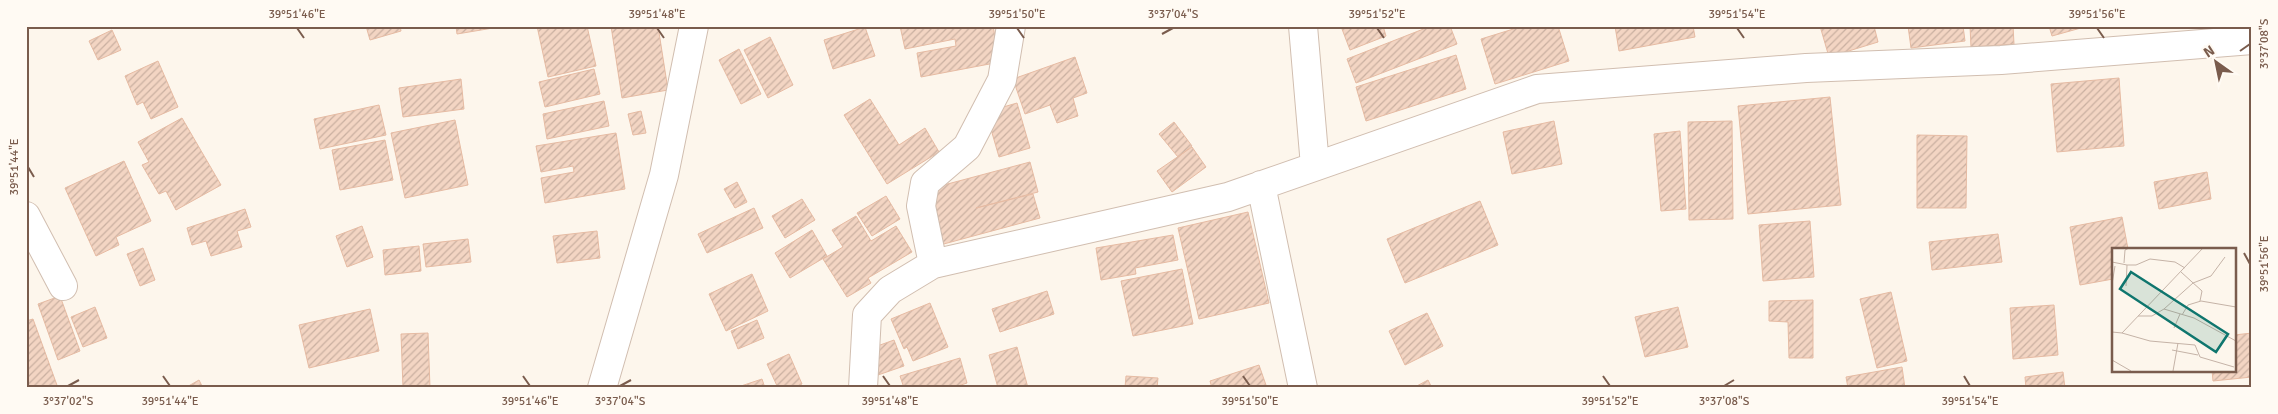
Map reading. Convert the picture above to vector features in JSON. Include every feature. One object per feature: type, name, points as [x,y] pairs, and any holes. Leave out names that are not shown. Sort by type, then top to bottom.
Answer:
[{"type":"street","points":[[602,388],[664,176],[694,26]]},
{"type":"street","points":[[933,264],[921,206],[925,183],[967,147],[1002,80],[1012,26]]},
{"type":"street","points":[[1303,26],[1315,166]]},
{"type":"street","points":[[863,388],[867,315],[890,290],[933,264],[1228,197],[1537,89],[1806,68],[2001,60],[2252,40]]},
{"type":"street","points":[[1261,185],[1303,388]]},
{"type":"street","points":[[26,216],[63,286]]},
{"type":"building","points":[[366,26],[400,26],[401,31],[370,40]]},
{"type":"building","points":[[456,26],[505,26],[457,34]]},
{"type":"building","points":[[537,26],[587,26],[596,66],[548,77]]},
{"type":"building","points":[[611,26],[658,26],[668,90],[622,98]]},
{"type":"building","points":[[900,26],[993,26],[1000,62],[921,77],[917,53],[956,46],[955,39],[905,49]]},
{"type":"building","points":[[1349,26],[1383,26],[1386,36],[1350,50],[1342,29]]},
{"type":"building","points":[[1431,26],[1450,26],[1457,44],[1356,83],[1347,59]]},
{"type":"building","points":[[1523,26],[1558,26],[1569,61],[1495,84],[1481,39]]},
{"type":"building","points":[[1615,26],[1693,26],[1695,37],[1619,51]]},
{"type":"building","points":[[1820,26],[1874,26],[1878,42],[1829,57]]},
{"type":"building","points":[[1908,26],[1963,26],[1965,41],[1911,48]]},
{"type":"building","points":[[1970,26],[2013,26],[2014,44],[1971,47]]},
{"type":"building","points":[[2049,26],[2088,26],[2052,36]]},
{"type":"building","points":[[865,27],[875,56],[833,69],[824,40]]},
{"type":"building","points":[[112,30],[121,50],[98,60],[89,41]]},
{"type":"building","points":[[770,37],[793,85],[768,98],[744,50]]},
{"type":"building","points":[[739,49],[761,94],[741,104],[719,60]]},
{"type":"building","points":[[1456,55],[1466,89],[1366,121],[1356,87]]},
{"type":"building","points":[[1075,57],[1087,93],[1073,98],[1078,116],[1057,123],[1050,105],[1025,114],[1013,79]]},
{"type":"building","points":[[158,61],[178,107],[151,119],[143,102],[137,105],[125,76]]},
{"type":"building","points":[[594,69],[600,94],[545,107],[539,82]]},
{"type":"building","points":[[2119,78],[2124,146],[2057,152],[2051,84]]},
{"type":"building","points":[[461,79],[464,109],[403,117],[399,88]]},
{"type":"building","points":[[1830,97],[1841,205],[1748,214],[1738,106]]},
{"type":"building","points":[[870,99],[899,145],[925,128],[939,152],[887,184],[844,115]]},
{"type":"building","points":[[604,101],[609,126],[547,139],[543,114]]},
{"type":"building","points":[[1017,103],[1030,148],[999,157],[986,112]]},
{"type":"building","points":[[379,105],[386,135],[320,149],[314,119]]},
{"type":"building","points":[[641,111],[646,133],[633,135],[628,114]]},
{"type":"building","points":[[182,118],[221,185],[176,210],[166,191],[159,194],[142,165],[149,162],[138,142]]},
{"type":"building","points":[[455,120],[468,185],[405,198],[391,133]]},
{"type":"building","points":[[1554,121],[1562,164],[1512,174],[1503,132]]},
{"type":"building","points":[[1732,121],[1733,219],[1689,220],[1688,122]]},
{"type":"building","points":[[1174,122],[1192,146],[1178,157],[1159,134]]},
{"type":"building","points":[[1680,131],[1686,209],[1661,211],[1654,134]]},
{"type":"building","points":[[616,133],[625,189],[545,203],[541,178],[574,172],[573,166],[541,172],[536,146]]},
{"type":"building","points":[[1917,135],[1967,136],[1966,208],[1917,208]]},
{"type":"building","points":[[385,140],[393,180],[340,190],[332,150]]},
{"type":"building","points":[[1192,147],[1206,167],[1172,192],[1157,171]]},
{"type":"building","points":[[124,161],[151,221],[116,237],[119,245],[96,256],[65,188]]},
{"type":"building","points":[[1030,162],[1038,192],[976,208],[1033,194],[1040,218],[940,245],[925,190]]},
{"type":"building","points":[[2207,172],[2211,199],[2159,209],[2154,182]]},
{"type":"building","points":[[737,182],[747,202],[735,208],[724,189]]},
{"type":"building","points":[[886,196],[900,219],[872,236],[857,213]]},
{"type":"building","points":[[802,199],[815,220],[785,238],[772,216]]},
{"type":"building","points":[[1480,201],[1498,245],[1405,283],[1387,239]]},
{"type":"building","points":[[754,208],[763,228],[707,253],[698,234]]},
{"type":"building","points":[[245,209],[251,227],[237,231],[242,247],[211,256],[206,241],[192,245],[187,228]]},
{"type":"building","points":[[1248,212],[1269,303],[1199,319],[1178,228]]},
{"type":"building","points":[[856,216],[871,241],[896,226],[912,252],[868,278],[871,283],[847,297],[823,259],[843,247],[832,230]]},
{"type":"building","points":[[2122,217],[2128,248],[2112,248],[2112,279],[2080,285],[2070,227]]},
{"type":"building","points":[[1810,221],[1814,277],[1763,281],[1759,225]]},
{"type":"building","points":[[362,226],[373,257],[347,267],[336,236]]},
{"type":"building","points":[[812,230],[827,256],[790,278],[775,253]]},
{"type":"building","points":[[597,231],[600,258],[557,263],[553,236]]},
{"type":"building","points":[[1998,234],[2002,262],[1932,270],[1929,242]]},
{"type":"building","points":[[1173,235],[1178,260],[1135,268],[1136,274],[1101,280],[1096,248]]},
{"type":"building","points":[[468,239],[471,262],[426,267],[423,244]]},
{"type":"building","points":[[419,246],[421,271],[385,275],[383,250]]},
{"type":"building","points":[[143,248],[155,280],[140,286],[127,254]]},
{"type":"building","points":[[1182,269],[1193,324],[1133,336],[1121,281]]},
{"type":"building","points":[[752,274],[768,311],[726,331],[709,294]]},
{"type":"building","points":[[1047,291],[1054,314],[1000,332],[992,309]]},
{"type":"building","points":[[1891,292],[1907,361],[1877,368],[1860,299]]},
{"type":"building","points":[[60,296],[80,351],[58,360],[38,304]]},
{"type":"building","points":[[1813,300],[1813,358],[1789,358],[1788,322],[1769,321],[1769,301]]},
{"type":"building","points":[[930,303],[948,347],[913,361],[907,347],[904,349],[891,319]]},
{"type":"building","points":[[2054,305],[2058,355],[2013,359],[2010,308]]},
{"type":"building","points":[[95,307],[107,338],[83,347],[71,317]]},
{"type":"building","points":[[1678,307],[1688,347],[1645,357],[1635,317]]},
{"type":"building","points":[[370,309],[379,351],[309,368],[299,325]]},
{"type":"building","points":[[1427,313],[1443,346],[1405,365],[1389,331]]},
{"type":"building","points":[[33,319],[58,388],[26,388],[26,321]]},
{"type":"building","points":[[757,320],[764,338],[738,349],[731,331]]},
{"type":"building","points":[[428,333],[430,388],[403,388],[401,334]]},
{"type":"building","points":[[2252,333],[2252,377],[2213,381],[2212,372],[2236,372],[2236,335]]},
{"type":"building","points":[[894,340],[904,366],[878,375],[869,349]]},
{"type":"building","points":[[1017,347],[1028,388],[998,388],[989,355]]},
{"type":"building","points":[[789,354],[802,384],[793,388],[778,388],[767,364]]},
{"type":"building","points":[[960,358],[967,383],[952,388],[904,388],[900,376]]},
{"type":"building","points":[[1259,365],[1267,388],[1212,388],[1210,381]]},
{"type":"building","points":[[1902,367],[1905,388],[1848,388],[1846,377]]},
{"type":"building","points":[[2063,372],[2065,388],[2026,388],[2025,377]]},
{"type":"building","points":[[1126,376],[1158,378],[1157,388],[1125,388]]},
{"type":"building","points":[[762,379],[765,388],[735,388]]},
{"type":"building","points":[[199,380],[203,388],[185,388]]},
{"type":"building","points":[[1428,380],[1432,388],[1413,388]]}]
